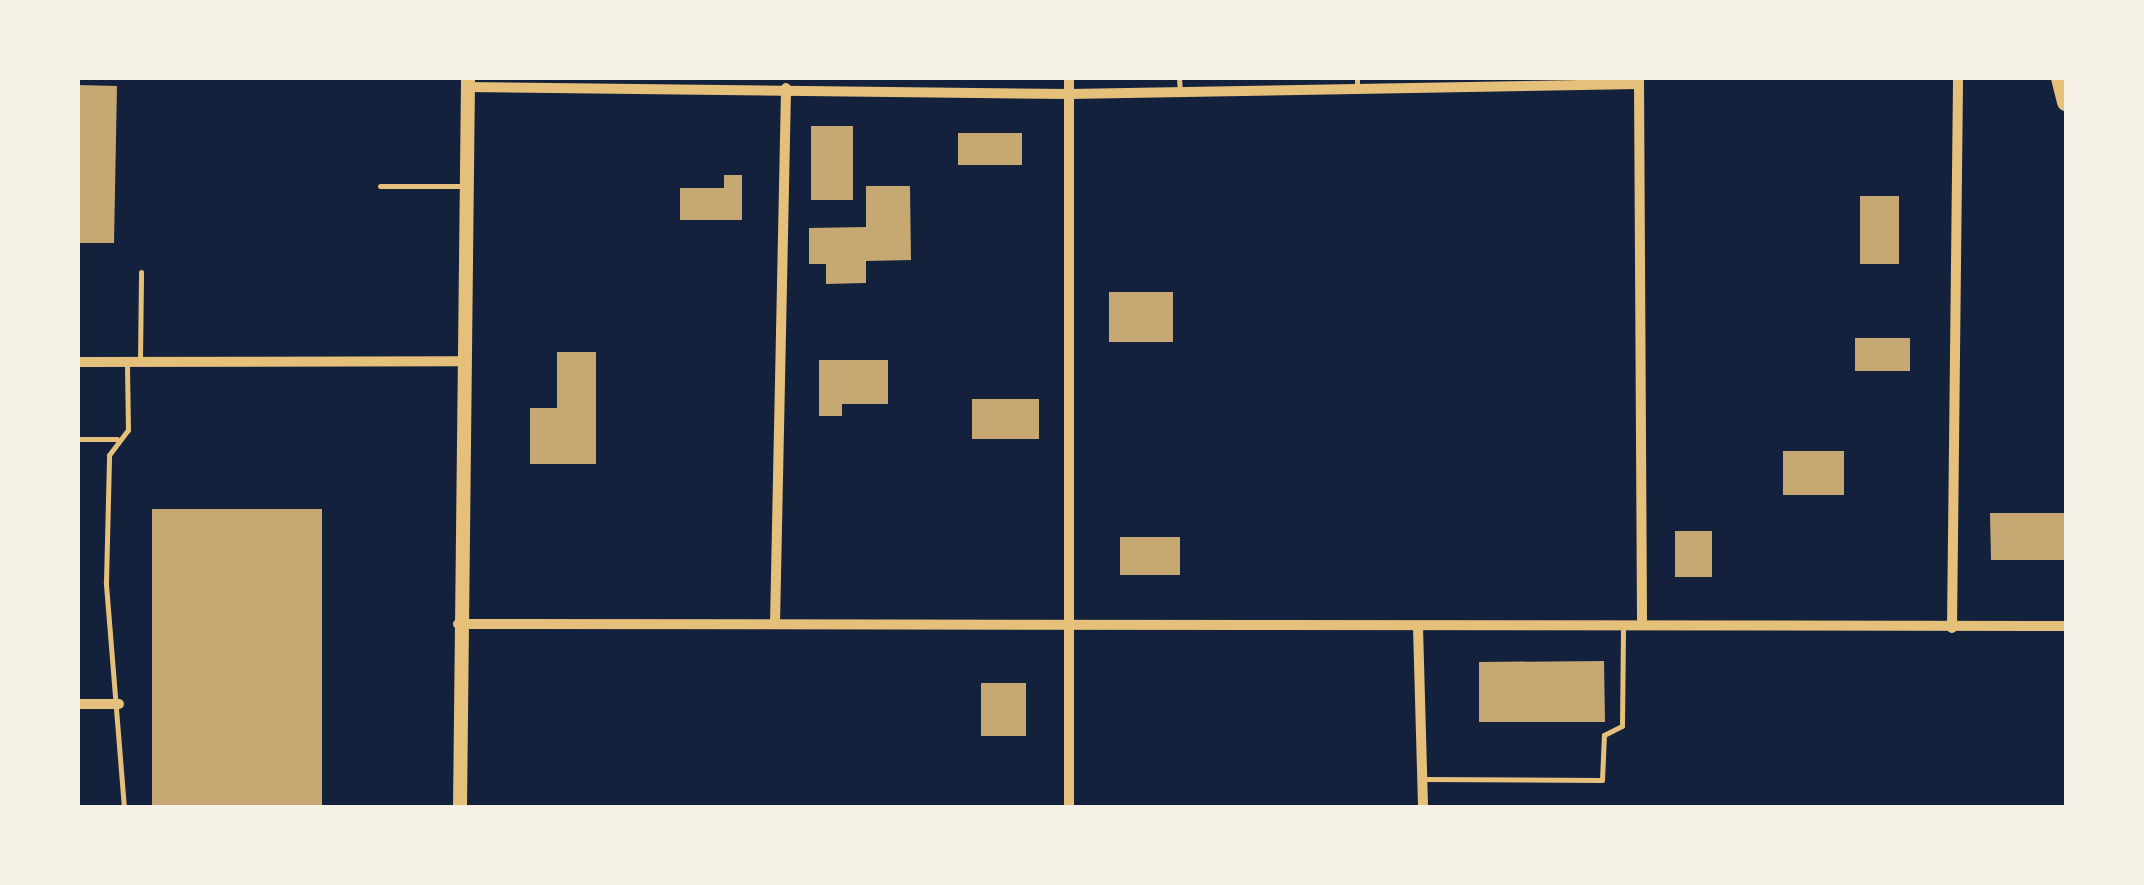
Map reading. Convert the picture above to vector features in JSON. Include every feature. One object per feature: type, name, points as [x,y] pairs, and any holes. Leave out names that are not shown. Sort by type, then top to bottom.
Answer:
[{"type":"main road","points":[[2060,78],[2066,102]]},
{"type":"street","points":[[1069,78],[1069,808]]},
{"type":"street","points":[[1952,628],[1958,78]]},
{"type":"street","points":[[460,808],[460,361],[468,82],[786,88],[808,83],[1069,94],[1357,83],[1640,81],[1642,625]]},
{"type":"street","points":[[775,624],[786,88]]},
{"type":"street","points":[[78,362],[460,361]]},
{"type":"street","points":[[458,624],[1070,629],[2066,626]]},
{"type":"street","points":[[1418,626],[1423,808]]},
{"type":"street","points":[[78,704],[119,704]]},
{"type":"lane","points":[[1180,78],[1180,92]]},
{"type":"lane","points":[[380,186],[465,186]]},
{"type":"lane","points":[[124,808],[119,704],[106,582],[108,455],[128,430],[141,272]]},
{"type":"lane","points":[[78,439],[117,439]]},
{"type":"lane","points":[[1422,779],[1602,780],[1604,735],[1622,726],[1623,625]]},
{"type":"building","points":[[78,85],[117,86],[114,243],[78,243]]},
{"type":"building","points":[[811,126],[853,126],[853,200],[811,200]]},
{"type":"building","points":[[958,133],[1022,133],[1022,165],[958,165]]},
{"type":"building","points":[[724,175],[742,175],[742,220],[680,220],[680,188],[724,188]]},
{"type":"building","points":[[866,186],[910,186],[911,260],[866,261],[866,283],[826,284],[826,264],[809,264],[809,228],[866,227]]},
{"type":"building","points":[[1860,196],[1899,196],[1899,264],[1860,264]]},
{"type":"building","points":[[1109,292],[1173,292],[1173,342],[1109,342]]},
{"type":"building","points":[[1855,338],[1910,338],[1910,371],[1855,371]]},
{"type":"building","points":[[557,352],[596,352],[596,464],[530,464],[530,408],[557,408]]},
{"type":"building","points":[[819,360],[888,360],[888,404],[842,404],[842,416],[819,416]]},
{"type":"building","points":[[972,399],[1039,399],[1039,439],[972,439]]},
{"type":"building","points":[[1783,451],[1844,451],[1844,495],[1783,495]]},
{"type":"building","points":[[152,509],[322,509],[322,808],[152,808]]},
{"type":"building","points":[[1990,513],[2066,513],[2066,560],[1991,560]]},
{"type":"building","points":[[1675,531],[1712,531],[1712,577],[1675,577]]},
{"type":"building","points":[[1120,537],[1180,537],[1180,575],[1120,575]]},
{"type":"building","points":[[1604,661],[1605,722],[1479,722],[1479,662]]},
{"type":"building","points":[[981,683],[1026,683],[1026,736],[981,736]]}]
